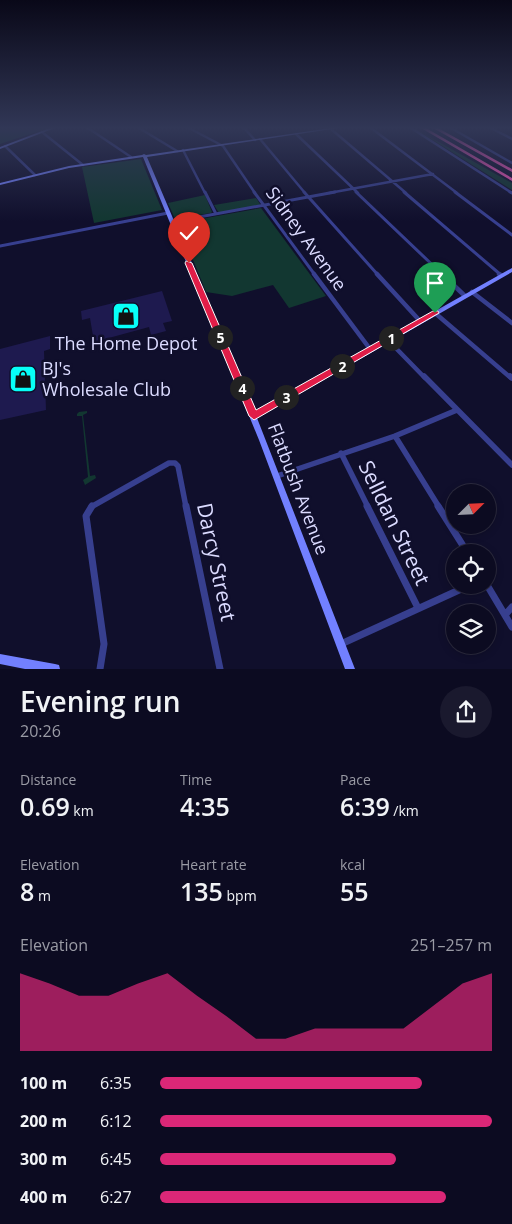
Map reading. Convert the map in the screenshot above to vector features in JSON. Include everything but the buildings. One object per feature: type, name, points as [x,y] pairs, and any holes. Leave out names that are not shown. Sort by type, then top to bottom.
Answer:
[{"type":"highway","points":[[476,159],[512,180]]},
{"type":"highway","points":[[491,159],[512,171]]},
{"type":"street","points":[[16,159],[35,175]]},
{"type":"street","points":[[76,159],[83,165]]},
{"type":"street","points":[[0,184],[35,175],[117,159]]},
{"type":"street","name":"Flatbush Avenue","points":[[145,159],[254,416],[350,669]]},
{"type":"street","points":[[187,159],[216,214]]},
{"type":"street","name":"Sidney Avenue","points":[[232,159],[264,206],[370,349]]},
{"type":"street","points":[[275,159],[420,321]]},
{"type":"street","points":[[322,159],[465,296]]},
{"type":"street","points":[[366,159],[501,275]]},
{"type":"street","points":[[413,159],[512,235]]},
{"type":"street","points":[[460,159],[512,192]]},
{"type":"street","points":[[172,222],[394,183],[433,174]]},
{"type":"street","points":[[0,246],[168,213]]},
{"type":"street","points":[[254,416],[512,270]]},
{"type":"street","points":[[472,292],[512,322]]},
{"type":"street","points":[[435,313],[512,378]]},
{"type":"street","points":[[388,340],[512,465]]},
{"type":"street","points":[[277,476],[395,436],[457,410]]},
{"type":"street","points":[[395,436],[462,544]]},
{"type":"street","name":"Selldan Street","points":[[341,453],[418,608]]},
{"type":"street","name":"Darcy Street","points":[[100,669],[104,644],[86,516],[91,506],[169,463],[175,463],[178,466],[220,669]]},
{"type":"street","points":[[341,644],[450,594]]},
{"type":"street","points":[[492,594],[512,627]]},
{"type":"street","points":[[505,615],[512,608]]},
{"type":"street","points":[[0,660],[55,669]]},
{"type":"green space","points":[[141,159],[162,210],[94,223],[82,167]]},
{"type":"green space","points":[[463,159],[470,159],[512,183],[512,190]]},
{"type":"green space","points":[[205,195],[211,213],[175,219],[168,203]]},
{"type":"green space","points":[[256,198],[260,204],[259,206],[219,213],[214,205]]},
{"type":"green space","points":[[261,208],[326,296],[289,308],[273,285],[232,296],[206,292],[178,223]]},
{"type":"green space","points":[[87,411],[83,415],[90,476],[95,475],[96,478],[85,485],[83,480],[88,477],[82,416],[77,416],[77,414]]},
{"type":"place","name":"The Home Depot","points":[[126,316]]},
{"type":"place","name":"BJ's Wholesale Club","points":[[23,379]]},
{"type":"route","points":[[189,263],[254,416],[435,313]]}]
